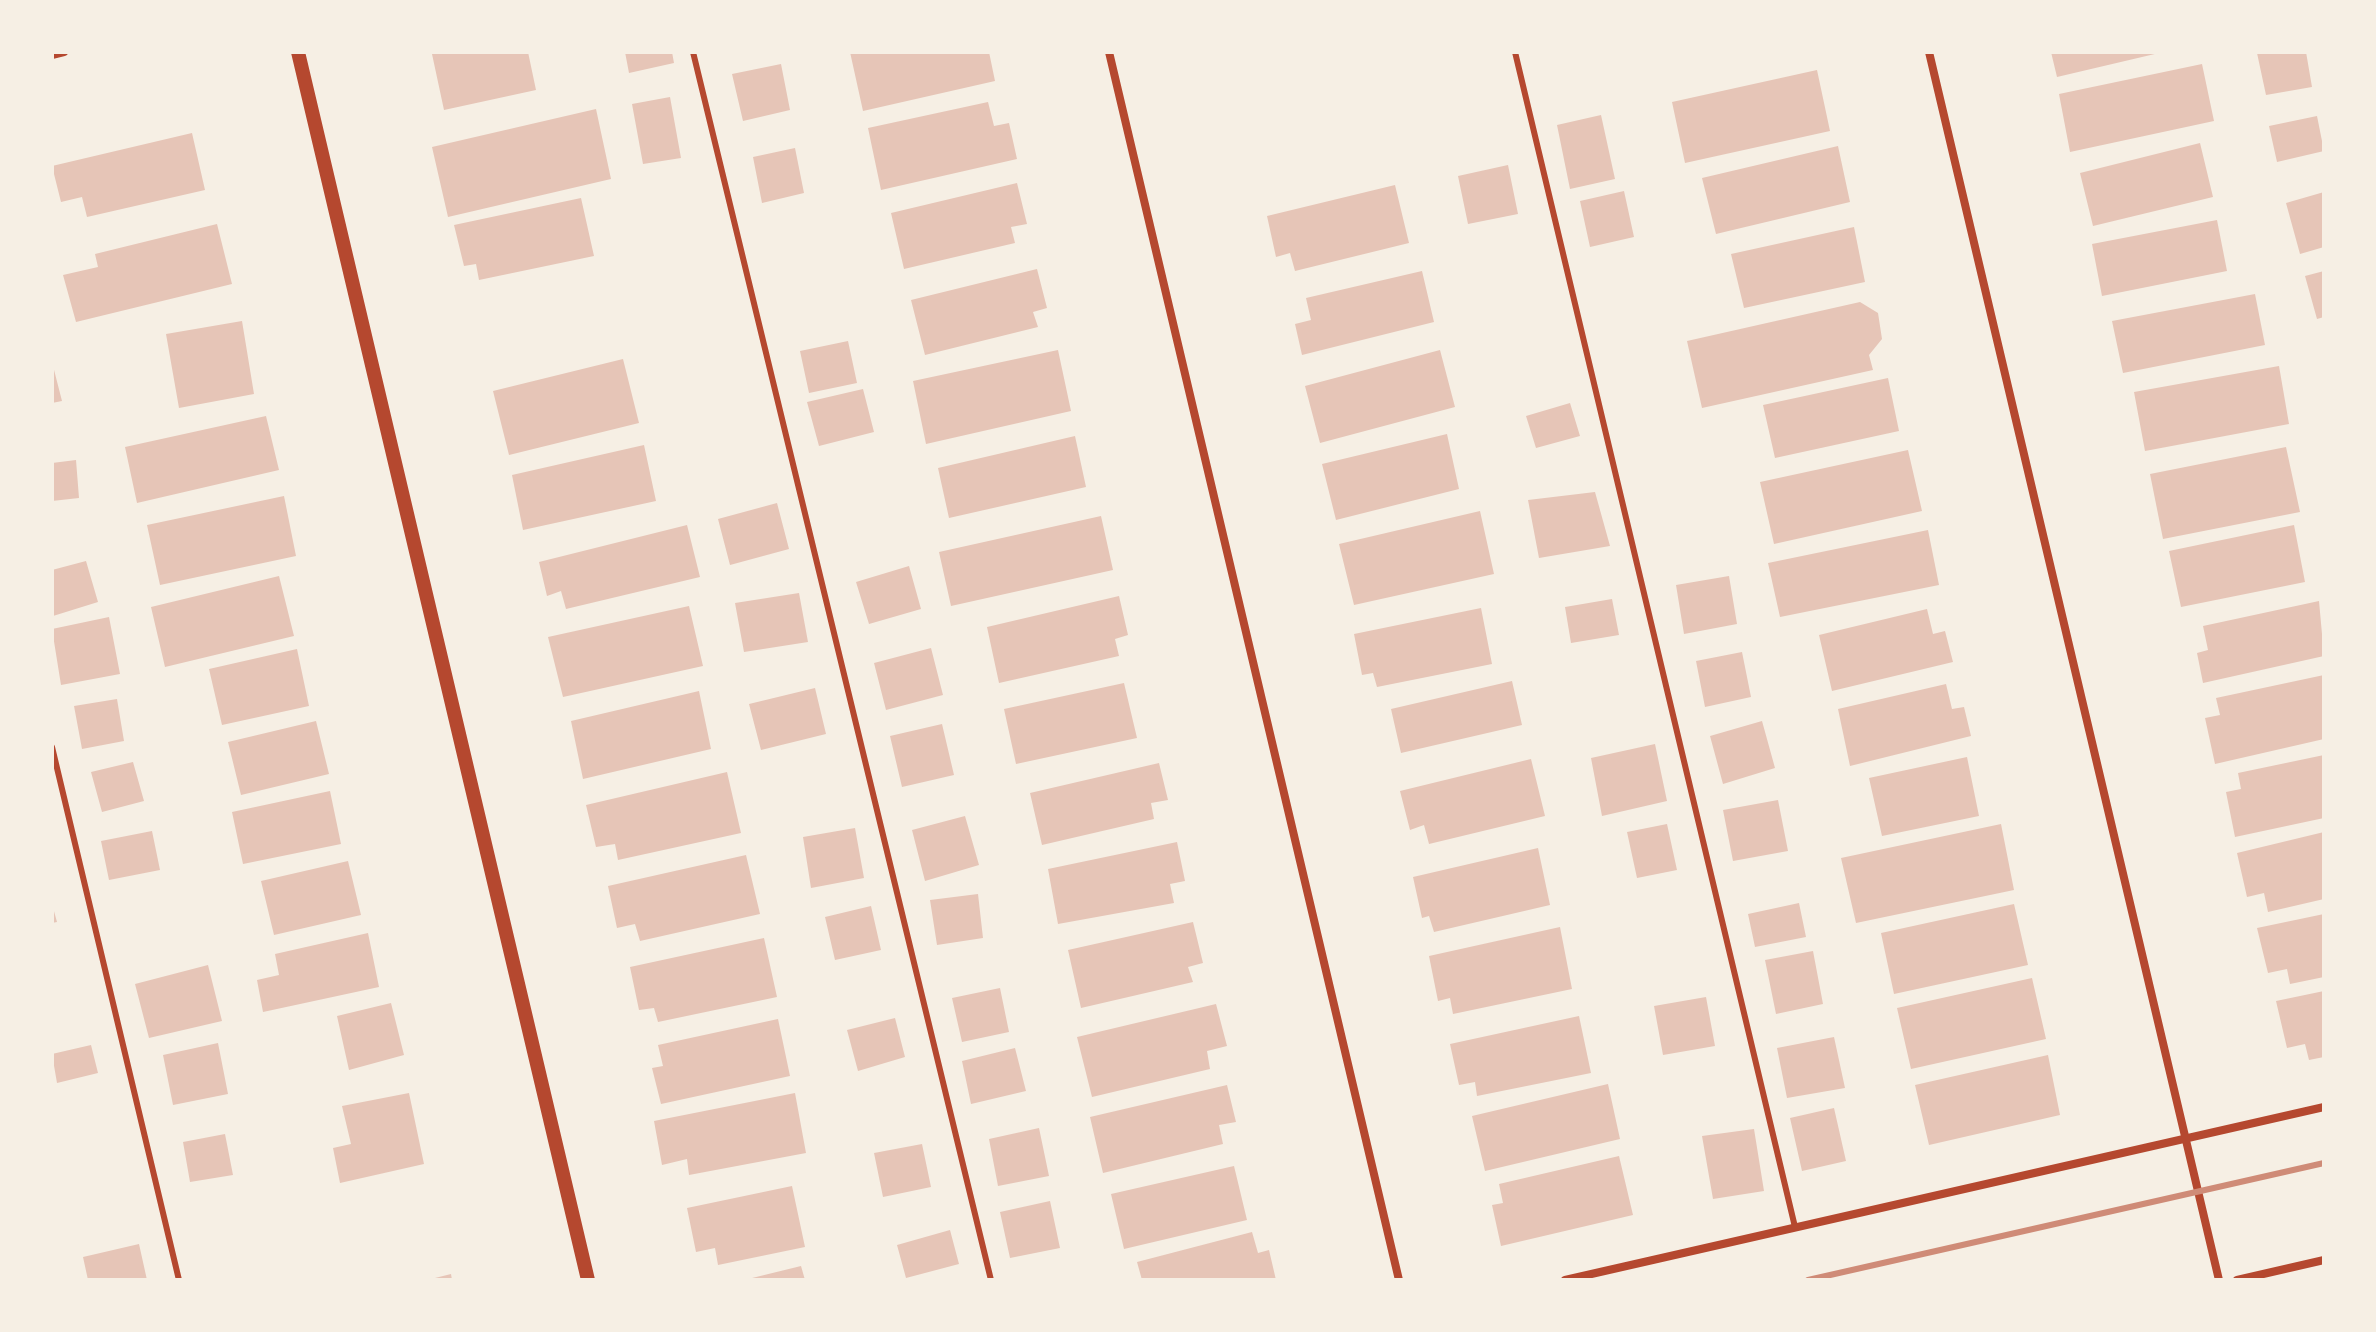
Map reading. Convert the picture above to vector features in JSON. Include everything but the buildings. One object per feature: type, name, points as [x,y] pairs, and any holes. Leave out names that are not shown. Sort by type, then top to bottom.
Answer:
[{"type":"street","points":[[52,55],[64,52]]},
{"type":"street","points":[[298,52],[588,1280]]},
{"type":"street","points":[[1109,52],[1399,1280]]},
{"type":"street","points":[[1929,52],[2219,1280]]},
{"type":"street","points":[[1565,1280],[2324,1107]]},
{"type":"street","points":[[2237,1280],[2324,1260]]},
{"type":"lane","points":[[693,52],[991,1280]]},
{"type":"lane","points":[[1515,52],[1795,1227]]},
{"type":"lane","points":[[52,747],[179,1280]]},
{"type":"railway","points":[[1808,1280],[2324,1163]]}]
